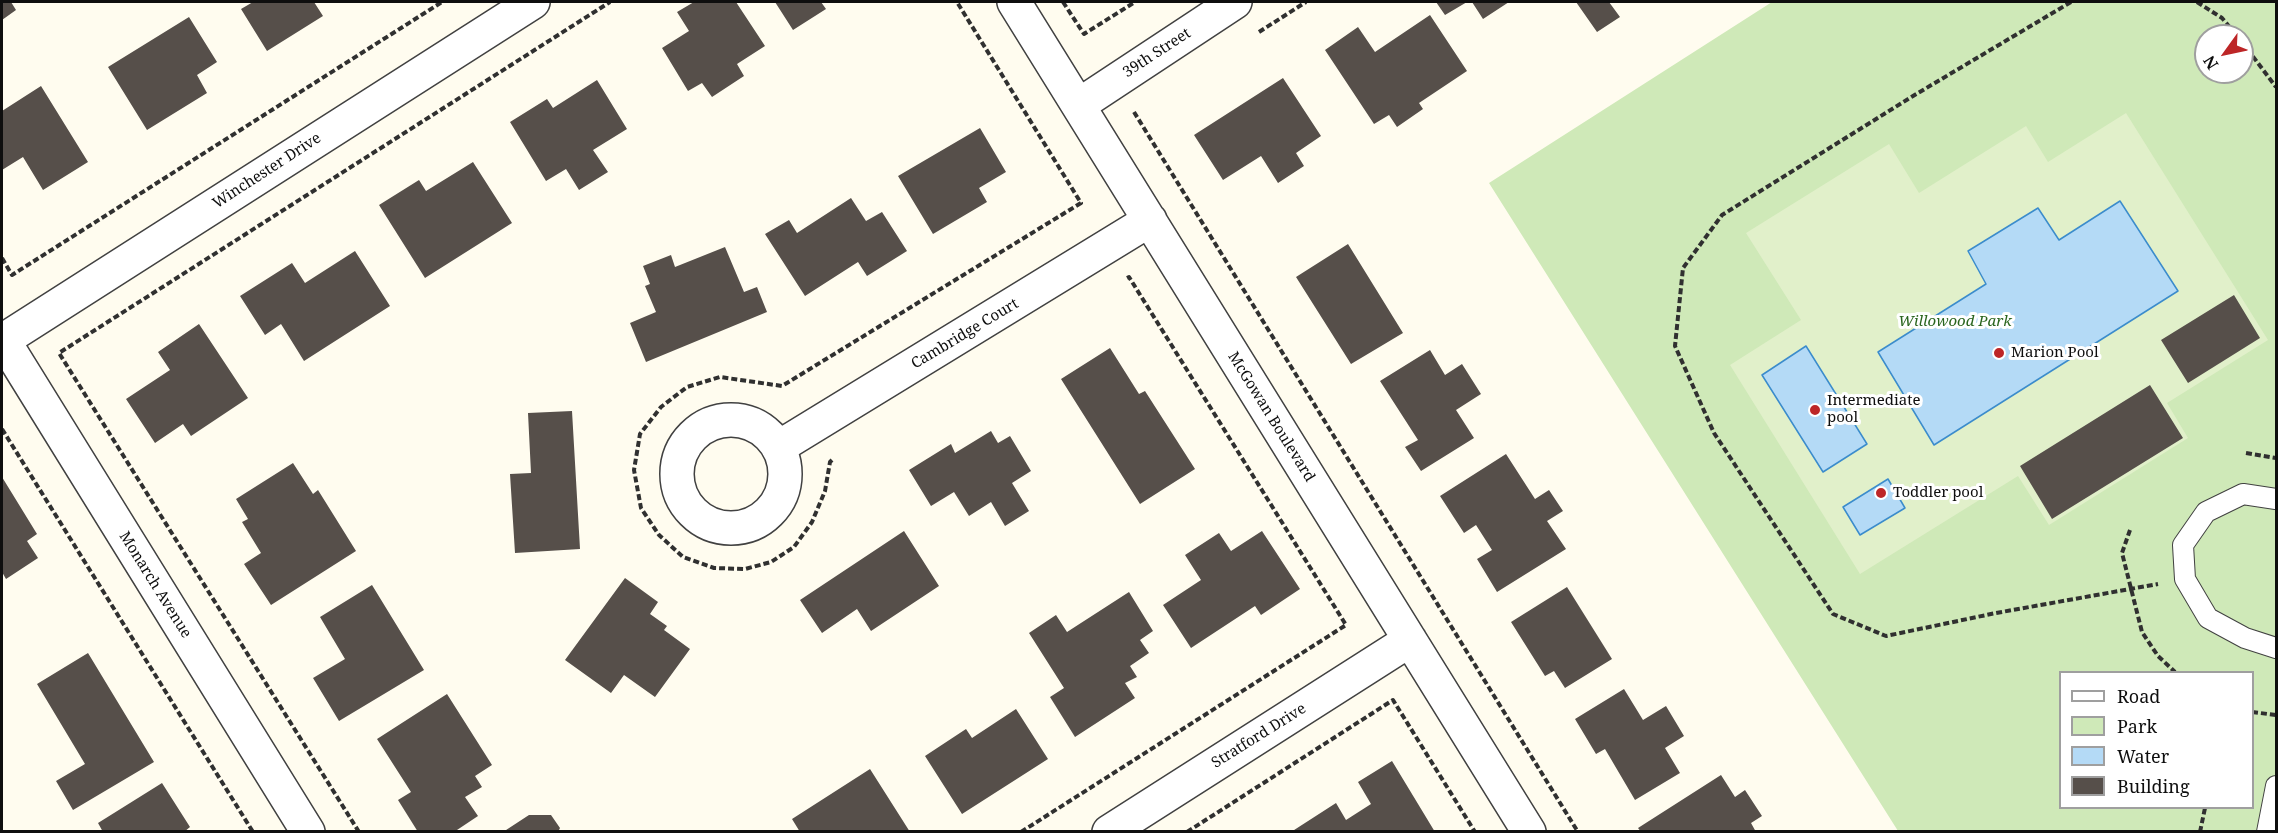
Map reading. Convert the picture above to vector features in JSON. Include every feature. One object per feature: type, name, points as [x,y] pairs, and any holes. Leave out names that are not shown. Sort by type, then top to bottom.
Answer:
[{"type":"street","name":"Winchester Drive","points":[[2,340],[533,2]]},
{"type":"street","name":"McGowan Boulevard","points":[[1014,2],[1529,831]]},
{"type":"street","name":"39th Street","points":[[1079,105],[1235,2]]},
{"type":"street","name":"Cambridge Court","points":[[779,447],[1150,220]]},
{"type":"street","name":"Monarch Avenue","points":[[2,340],[308,831]]},
{"type":"street","name":"Stratford Drive","points":[[1109,831],[1410,640]]},
{"type":"lane","points":[[2277,499],[2243,494],[2206,512],[2183,545],[2185,579],[2208,618],[2245,638],[2277,648]]},
{"type":"lane","points":[[2267,831],[2277,786]]},
{"type":"path","points":[[2,258],[12,275],[442,2]]},
{"type":"path","points":[[359,831],[59,353],[610,2]]},
{"type":"path","points":[[1063,2],[1084,34],[1135,2]]},
{"type":"path","points":[[1258,32],[1306,2]]},
{"type":"path","points":[[2071,2],[1913,96],[1722,215],[1683,268],[1675,346],[1714,433],[1833,614],[1886,636],[1996,613],[2185,579]]},
{"type":"path","points":[[2198,2],[2227,24]]},
{"type":"path","points":[[2254,57],[2277,87]]},
{"type":"path","points":[[1143,106],[1134,112],[1578,831]]},
{"type":"path","points":[[2,429],[254,831]]},
{"type":"path","points":[[2246,453],[2277,458]]},
{"type":"path","points":[[2130,530],[2122,553],[2142,632],[2158,657],[2174,671]]},
{"type":"path","points":[[1021,831],[1346,625]]},
{"type":"path","points":[[1187,831],[1393,700],[1475,831]]},
{"type":"path","points":[[2254,712],[2277,716]]},
{"type":"path","points":[[2200,831],[2205,809]]},
{"type":"green space","name":"Willowood Park","points":[[1772,2],[2276,2],[2276,831],[1898,831],[1489,183]]},
{"type":"green space","name":"Marion Pool","points":[[2126,113],[2268,340],[2167,403],[2188,438],[2049,525],[2018,476],[1860,574],[1730,365],[1801,320],[1746,233],[1889,144],[1919,193],[2026,126],[2048,162]]},
{"type":"water","name":"Marion Pool","points":[[2120,201],[2178,291],[1934,445],[1878,352],[1986,284],[1968,251],[2038,208],[2059,240]]},
{"type":"water","name":"Intermediate pool","points":[[1806,346],[1867,444],[1823,472],[1762,375]]},
{"type":"water","name":"Toddler pool","points":[[1888,479],[1905,508],[1860,535],[1843,507]]},
{"type":"building","points":[[2,2],[11,2],[16,10],[2,20]]},
{"type":"building","points":[[253,2],[314,2],[323,16],[267,51],[241,9]]},
{"type":"building","points":[[694,2],[736,2],[765,46],[737,64],[744,76],[712,97],[702,83],[688,91],[662,48],[689,31],[677,12]]},
{"type":"building","points":[[775,2],[821,2],[826,9],[793,30]]},
{"type":"building","points":[[1436,2],[1467,2],[1445,15]]},
{"type":"building","points":[[1472,2],[1509,2],[1483,19]]},
{"type":"building","points":[[1576,2],[1609,2],[1620,17],[1597,32]]},
{"type":"building","points":[[1430,15],[1467,71],[1419,103],[1423,109],[1397,127],[1389,115],[1374,124],[1325,50],[1358,27],[1375,52]]},
{"type":"building","points":[[189,17],[217,62],[197,75],[207,93],[147,130],[108,67]]},
{"type":"building","points":[[1283,78],[1321,136],[1296,153],[1304,166],[1278,183],[1261,156],[1223,180],[1194,135]]},
{"type":"building","points":[[597,80],[627,129],[593,150],[608,172],[579,190],[566,169],[546,181],[510,122],[547,99],[553,108]]},
{"type":"building","points":[[41,86],[88,162],[43,190],[23,157],[2,170],[2,111]]},
{"type":"building","points":[[980,128],[1006,172],[979,188],[987,202],[933,234],[898,176]]},
{"type":"building","points":[[473,162],[512,223],[425,278],[379,205],[419,180],[426,191]]},
{"type":"building","points":[[851,198],[866,221],[882,212],[907,251],[867,276],[858,262],[805,296],[765,234],[789,220],[797,233]]},
{"type":"building","points":[[1348,244],[1403,333],[1351,364],[1296,277]]},
{"type":"building","points":[[725,247],[744,292],[757,287],[767,312],[646,362],[630,323],[656,312],[645,286],[650,284],[643,266],[671,255],[675,267]]},
{"type":"building","points":[[355,251],[390,306],[304,361],[281,324],[265,335],[240,296],[292,263],[305,283]]},
{"type":"building","points":[[2234,295],[2260,338],[2188,383],[2161,340]]},
{"type":"building","points":[[199,324],[248,398],[191,436],[183,424],[155,443],[126,399],[170,370],[158,352]]},
{"type":"building","points":[[1110,348],[1139,394],[1145,391],[1195,469],[1140,504],[1061,379]]},
{"type":"building","points":[[1430,350],[1445,375],[1462,364],[1481,394],[1456,410],[1474,438],[1421,471],[1405,447],[1418,440],[1380,381]]},
{"type":"building","points":[[2150,385],[2183,438],[2052,519],[2020,466]]},
{"type":"building","points":[[572,411],[580,549],[515,553],[510,474],[531,473],[528,413]]},
{"type":"building","points":[[991,431],[998,443],[1010,436],[1031,471],[1012,483],[1029,511],[1005,526],[991,502],[969,516],[954,492],[931,506],[909,470],[951,444],[955,453]]},
{"type":"building","points":[[1506,454],[1535,499],[1549,490],[1563,511],[1547,521],[1566,549],[1497,592],[1477,559],[1492,550],[1476,525],[1464,533],[1440,496]]},
{"type":"building","points":[[293,463],[313,494],[318,490],[356,551],[271,605],[244,564],[261,553],[242,522],[248,519],[236,499]]},
{"type":"building","points":[[2,477],[37,534],[27,541],[38,558],[6,579],[2,572]]},
{"type":"building","points":[[904,531],[939,586],[871,631],[857,609],[822,633],[800,600]]},
{"type":"building","points":[[1262,531],[1300,589],[1261,615],[1255,606],[1191,648],[1163,605],[1201,580],[1185,555],[1219,533],[1231,551]]},
{"type":"building","points":[[625,578],[658,602],[650,614],[667,626],[664,630],[690,649],[655,697],[624,675],[611,693],[565,660]]},
{"type":"building","points":[[372,585],[424,670],[339,721],[313,678],[345,659],[320,617]]},
{"type":"building","points":[[1567,587],[1612,659],[1565,688],[1554,671],[1545,676],[1511,622]]},
{"type":"building","points":[[1129,592],[1153,631],[1140,640],[1149,653],[1130,666],[1137,677],[1125,683],[1135,698],[1075,737],[1050,697],[1064,688],[1029,633],[1056,615],[1067,632]]},
{"type":"building","points":[[88,653],[154,762],[73,810],[56,781],[85,764],[37,684]]},
{"type":"building","points":[[1624,689],[1643,720],[1666,706],[1684,736],[1665,748],[1680,773],[1635,800],[1605,749],[1596,754],[1575,719]]},
{"type":"building","points":[[447,694],[492,765],[475,776],[482,787],[465,797],[478,816],[454,832],[418,832],[398,800],[411,792],[377,739]]},
{"type":"building","points":[[1016,709],[1048,759],[962,814],[925,756],[966,729],[972,738]]},
{"type":"building","points":[[1392,761],[1435,832],[1291,832],[1336,803],[1346,820],[1371,804],[1358,782]]},
{"type":"building","points":[[870,769],[910,832],[800,832],[792,819]]},
{"type":"building","points":[[1721,775],[1735,797],[1745,790],[1762,816],[1751,823],[1756,832],[1641,832],[1638,828]]},
{"type":"building","points":[[162,783],[190,827],[184,832],[103,832],[98,823]]},
{"type":"building","points":[[529,815],[551,815],[560,828],[558,832],[503,832]]},
{"type":"place","name":"Marion Pool","points":[[1999,353]]},
{"type":"place","name":"Intermediate pool","points":[[1815,410]]},
{"type":"place","name":"Toddler pool","points":[[1881,493]]}]
